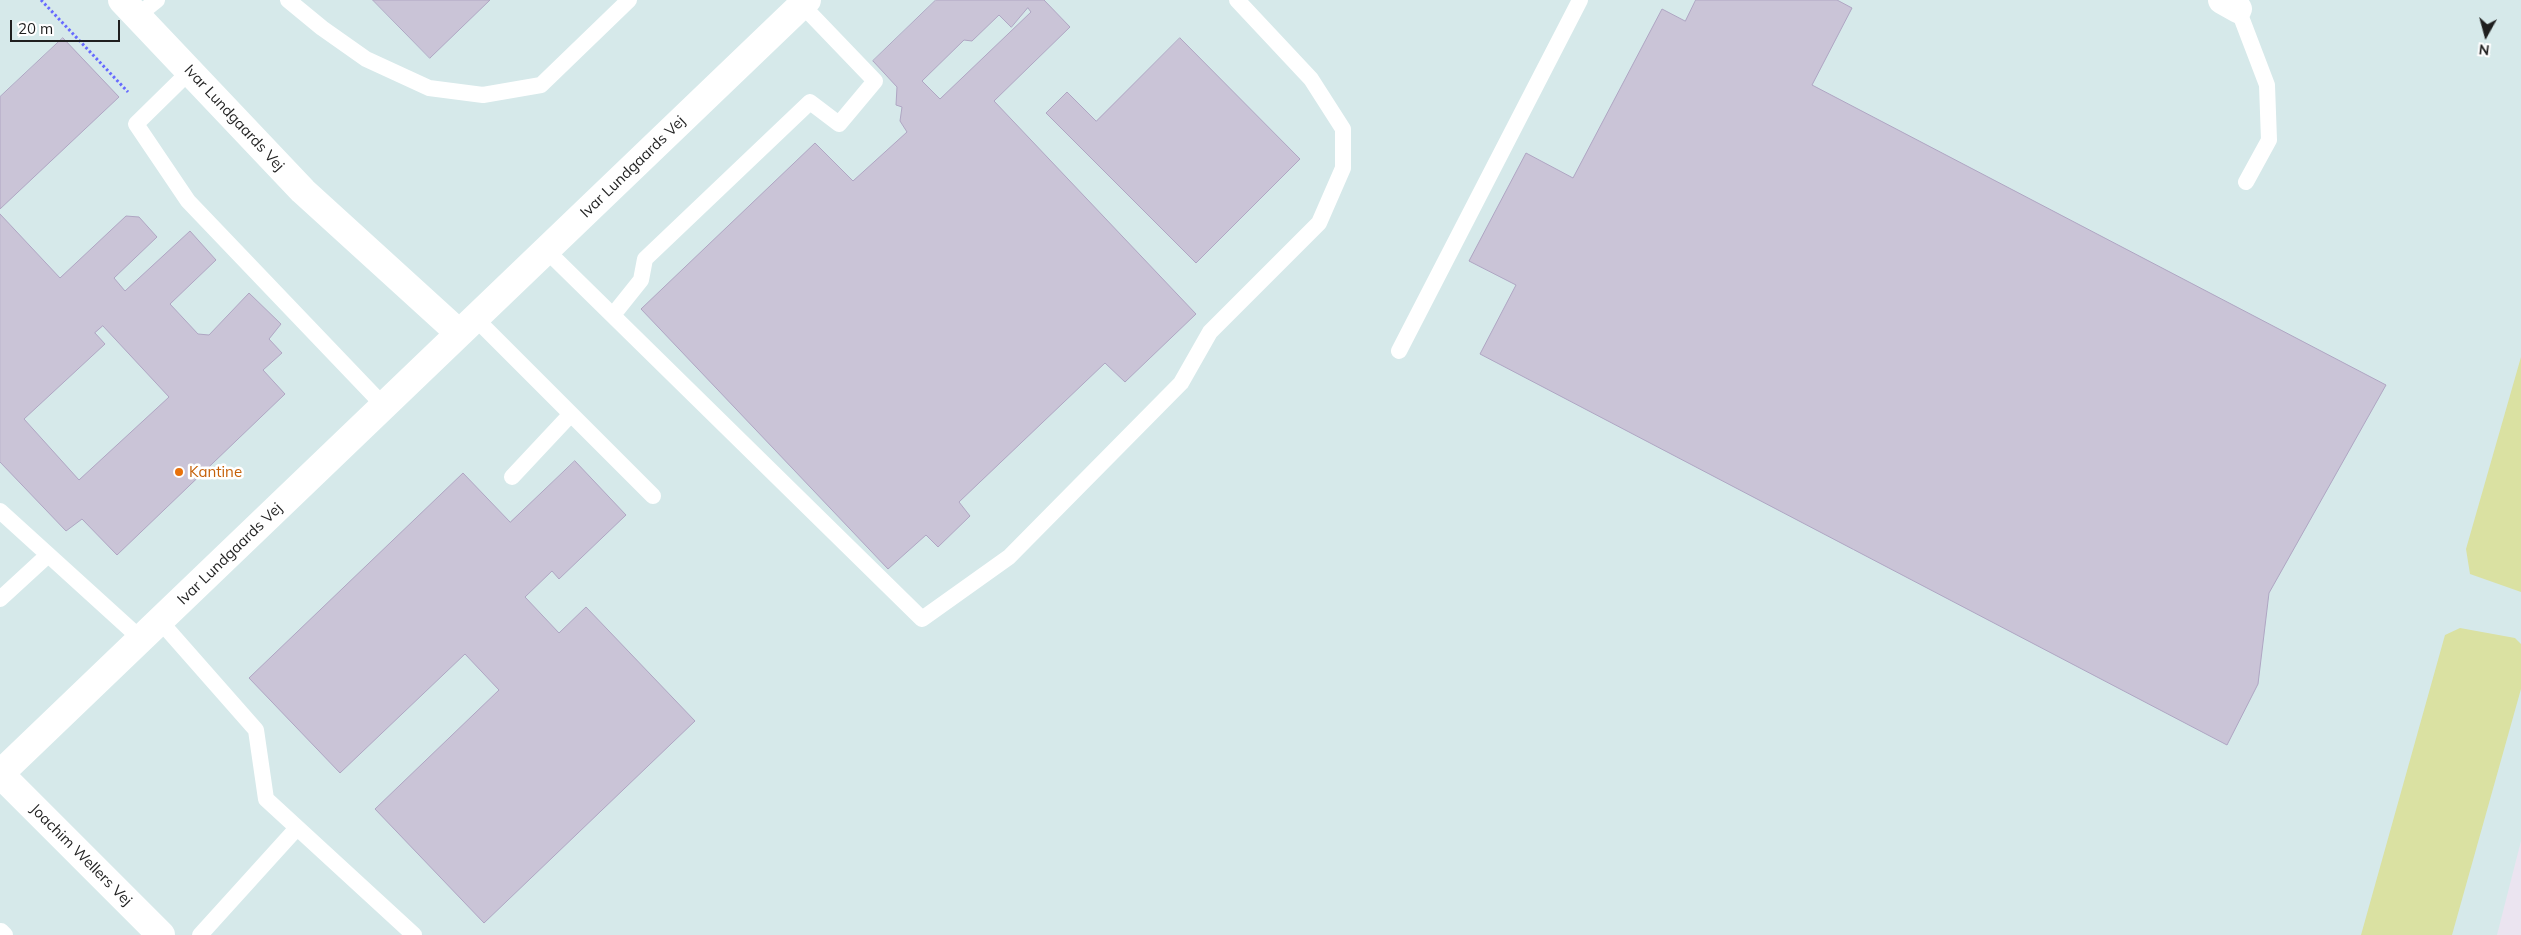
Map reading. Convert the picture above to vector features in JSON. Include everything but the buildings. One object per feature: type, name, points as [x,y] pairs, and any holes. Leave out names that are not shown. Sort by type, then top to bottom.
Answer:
[{"type":"street","name":"Ivar Lundgaards Vej","points":[[0,774],[804,2]]},
{"type":"street","name":"Ivar Lundgaards Vej","points":[[139,5],[190,71],[302,191],[467,325]]},
{"type":"street","name":"Joachim Wellers Vej","points":[[0,774],[161,935]]},
{"type":"lane","points":[[288,0],[366,59],[429,88],[483,95],[541,85],[629,0]]},
{"type":"lane","points":[[546,250],[922,620],[1009,557],[1181,383],[1210,332],[1319,222],[1343,168],[1343,129],[1311,79],[1237,0]]},
{"type":"lane","points":[[1399,351],[1580,0]]},
{"type":"lane","points":[[613,315],[641,280],[645,259],[810,102],[839,124],[875,81],[804,2]]},
{"type":"lane","points":[[2234,3],[2267,85],[2269,140],[2246,182]]},
{"type":"lane","points":[[190,71],[136,124],[188,201],[384,406]]},
{"type":"lane","points":[[467,325],[571,414],[653,496]]},
{"type":"lane","points":[[512,478],[571,414]]},
{"type":"lane","points":[[0,511],[141,639]]},
{"type":"lane","points":[[0,599],[48,555]]},
{"type":"lane","points":[[160,621],[256,730],[266,799],[414,935]]},
{"type":"lane","points":[[200,935],[298,828]]},
{"type":"path","points":[[40,0],[148,113]]},
{"type":"shaded area","points":[[0,0],[2521,0],[2521,841],[2497,935],[0,935]]},
{"type":"shaded area","points":[[2521,357],[2521,592],[2470,574],[2466,549]]},
{"type":"shaded area","points":[[2460,628],[2515,638],[2521,644],[2521,689],[2452,935],[2361,935],[2445,635]]},
{"type":"place","name":"Kantine","points":[[179,472]]}]
